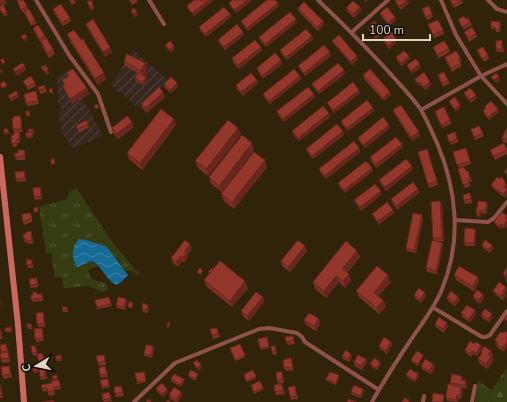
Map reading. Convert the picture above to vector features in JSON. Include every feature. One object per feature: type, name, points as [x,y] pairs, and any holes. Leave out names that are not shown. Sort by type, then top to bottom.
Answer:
[{"type":"street","points":[[36,0],[68,55],[98,94],[111,132]]},
{"type":"street","points":[[149,0],[164,24]]},
{"type":"street","points":[[318,0],[352,32],[407,92],[421,110],[436,140],[448,174],[453,195],[455,220],[454,251],[449,272],[434,308],[413,337],[372,402]]},
{"type":"street","points":[[352,32],[388,0]]},
{"type":"street","points":[[440,0],[456,35],[481,76],[507,104]]},
{"type":"street","points":[[488,0],[497,9],[507,12]]},
{"type":"street","points":[[421,110],[481,76],[507,64]]},
{"type":"street","points":[[0,157],[17,318],[24,402]]},
{"type":"street","points":[[455,220],[484,223],[488,222],[494,218],[507,202]]},
{"type":"street","points":[[434,308],[482,337],[490,335],[507,311]]},
{"type":"street","points":[[134,402],[175,363],[265,328],[297,333],[305,342],[379,390]]},
{"type":"street","points":[[472,402],[475,386]]},
{"type":"street","points":[[423,402],[424,396]]},
{"type":"shaded area","points":[[133,50],[169,81],[139,108],[111,85]]},
{"type":"shaded area","points":[[71,69],[90,94],[83,99],[103,136],[73,148],[62,133],[58,113],[62,110],[58,103],[57,77]]},
{"type":"green space","points":[[77,189],[110,239],[140,275],[131,271],[126,271],[107,247],[79,239],[83,265],[91,261],[98,266],[88,270],[89,274],[94,280],[106,283],[108,289],[102,292],[88,286],[64,288],[62,277],[55,278],[51,253],[46,253],[39,207],[67,199],[69,192]]},
{"type":"green space","points":[[507,367],[507,402],[486,402],[492,390]]},
{"type":"green space","points":[[478,381],[492,390],[486,402],[475,402]]},
{"type":"water","points":[[79,239],[107,247],[128,275],[116,285],[92,261],[77,267],[73,252]]},
{"type":"building","points":[[17,0],[23,0],[27,6],[21,10]]},
{"type":"building","points":[[91,0],[93,5],[90,6],[87,2]]},
{"type":"building","points":[[194,0],[209,0],[192,13],[187,6]]},
{"type":"building","points":[[233,0],[247,0],[234,10],[229,3]]},
{"type":"building","points":[[267,0],[275,0],[278,3],[247,28],[241,21]]},
{"type":"building","points":[[407,0],[400,6],[395,1]]},
{"type":"building","points":[[450,0],[461,0],[453,5]]},
{"type":"building","points":[[353,1],[360,7],[353,14],[346,8]]},
{"type":"building","points":[[304,2],[323,21],[317,27],[298,8]]},
{"type":"building","points":[[61,4],[70,18],[62,23],[53,9]]},
{"type":"building","points":[[3,5],[7,12],[3,14],[0,7]]},
{"type":"building","points":[[429,6],[432,14],[426,17],[422,9]]},
{"type":"building","points":[[224,7],[230,14],[205,34],[199,27]]},
{"type":"building","points":[[387,7],[395,17],[388,23],[380,13]]},
{"type":"building","points":[[134,8],[137,12],[133,14],[131,11]]},
{"type":"building","points":[[29,9],[35,20],[30,23],[24,12]]},
{"type":"building","points":[[290,12],[296,19],[265,44],[259,37]]},
{"type":"building","points":[[464,16],[466,19],[468,18],[470,22],[462,27],[458,19]]},
{"type":"building","points":[[93,19],[110,47],[103,52],[86,24]]},
{"type":"building","points":[[438,20],[443,30],[433,35],[428,24]]},
{"type":"building","points":[[374,21],[382,30],[375,35],[368,26]]},
{"type":"building","points":[[491,21],[500,22],[499,30],[495,30],[496,28],[491,27]]},
{"type":"building","points":[[237,24],[243,32],[224,47],[218,40]]},
{"type":"building","points":[[38,25],[45,36],[39,39],[33,28]]},
{"type":"building","points":[[472,27],[476,34],[468,38],[464,32]]},
{"type":"building","points":[[306,29],[312,36],[286,57],[280,50]]},
{"type":"building","points":[[74,30],[81,40],[83,39],[104,73],[95,78],[67,34]]},
{"type":"building","points":[[390,33],[393,33],[395,40],[388,46],[383,39]]},
{"type":"building","points":[[25,34],[27,37],[23,39],[21,36]]},
{"type":"building","points":[[339,35],[357,56],[351,61],[332,41]]},
{"type":"building","points":[[46,38],[53,49],[47,53],[41,41]]},
{"type":"building","points":[[255,40],[261,47],[238,65],[232,58]]},
{"type":"building","points":[[502,40],[502,49],[496,49],[496,41]]},
{"type":"building","points":[[170,41],[174,46],[169,50],[165,45]]},
{"type":"building","points":[[444,41],[449,48],[437,55],[433,47]]},
{"type":"building","points":[[324,45],[330,52],[304,73],[298,66]]},
{"type":"building","points":[[483,47],[488,55],[482,59],[477,50]]},
{"type":"building","points":[[404,51],[409,56],[401,63],[396,57]]},
{"type":"building","points":[[456,51],[460,57],[458,59],[461,63],[451,69],[445,57]]},
{"type":"building","points":[[275,53],[281,60],[262,76],[257,68]]},
{"type":"building","points":[[127,54],[145,63],[141,71],[124,61]]},
{"type":"building","points":[[3,58],[5,62],[3,64],[0,60]]},
{"type":"building","points":[[416,59],[420,64],[410,71],[407,65]]},
{"type":"building","points":[[22,63],[25,66],[15,72],[13,69]]},
{"type":"building","points":[[338,63],[344,70],[318,91],[312,84]]},
{"type":"building","points":[[46,65],[47,67],[43,70],[41,67]]},
{"type":"building","points":[[47,67],[48,69],[45,72],[43,69]]},
{"type":"building","points":[[73,69],[87,88],[70,99],[63,86],[65,85],[62,80],[69,76],[67,73]]},
{"type":"building","points":[[294,69],[300,76],[269,101],[263,94]]},
{"type":"building","points":[[370,69],[390,92],[383,98],[363,75]]},
{"type":"building","points":[[424,72],[430,82],[424,87],[415,79]]},
{"type":"building","points":[[444,72],[448,80],[442,83],[438,75]]},
{"type":"building","points":[[138,73],[146,77],[143,82],[135,78]]},
{"type":"building","points":[[251,73],[257,80],[241,92],[236,85]]},
{"type":"building","points":[[496,73],[499,76],[494,80],[491,77]]},
{"type":"building","points":[[31,76],[35,83],[27,87],[23,81]]},
{"type":"building","points":[[171,77],[177,83],[170,90],[164,84]]},
{"type":"building","points":[[4,81],[7,85],[2,88],[0,84]]},
{"type":"building","points":[[353,82],[359,90],[333,110],[327,103]]},
{"type":"building","points":[[45,85],[45,89],[39,90],[38,87]]},
{"type":"building","points":[[159,87],[163,92],[146,108],[141,104]]},
{"type":"building","points":[[308,87],[314,94],[283,119],[277,111]]},
{"type":"building","points":[[52,88],[53,93],[50,93],[49,89]]},
{"type":"building","points":[[470,88],[476,95],[470,100],[464,93]]},
{"type":"building","points":[[16,91],[18,94],[10,99],[8,96]]},
{"type":"building","points":[[36,91],[38,101],[26,103],[24,94]]},
{"type":"building","points":[[455,97],[460,105],[454,109],[449,101]]},
{"type":"building","points":[[367,100],[373,108],[347,128],[341,121]]},
{"type":"building","points":[[491,101],[498,109],[488,117],[483,111],[486,108],[485,106]]},
{"type":"building","points":[[97,104],[99,107],[96,109],[94,106]]},
{"type":"building","points":[[401,105],[419,132],[411,137],[393,110]]},
{"type":"building","points":[[323,106],[329,113],[298,138],[292,131]]},
{"type":"building","points":[[444,107],[450,120],[441,125],[435,111]]},
{"type":"building","points":[[161,109],[174,119],[140,163],[127,153]]},
{"type":"building","points":[[26,111],[29,111],[30,115],[26,115]]},
{"type":"building","points":[[14,116],[20,116],[21,129],[13,129],[12,118],[14,118]]},
{"type":"building","points":[[127,116],[132,122],[116,134],[112,128]]},
{"type":"building","points":[[383,117],[389,125],[363,145],[358,138]]},
{"type":"building","points":[[86,120],[88,124],[78,129],[76,126]]},
{"type":"building","points":[[228,120],[238,128],[206,169],[195,161]]},
{"type":"building","points":[[337,124],[343,131],[312,156],[306,149]]},
{"type":"building","points":[[479,126],[483,133],[474,137],[471,129]]},
{"type":"building","points":[[507,128],[507,140],[502,138]]},
{"type":"building","points":[[4,129],[8,129],[8,132],[4,133]]},
{"type":"building","points":[[28,129],[33,129],[33,131],[29,132]]},
{"type":"building","points":[[14,132],[19,132],[19,139],[16,140],[16,143],[12,144],[11,135],[14,135]]},
{"type":"building","points":[[32,132],[32,136],[26,136],[26,133]]},
{"type":"building","points":[[455,132],[457,139],[449,142],[447,135]]},
{"type":"building","points":[[242,135],[252,143],[219,186],[209,177]]},
{"type":"building","points":[[396,137],[402,144],[376,164],[370,157]]},
{"type":"building","points":[[354,141],[359,148],[324,176],[319,169]]},
{"type":"building","points":[[504,143],[507,150],[493,156],[490,150]]},
{"type":"building","points":[[466,148],[470,161],[457,165],[453,152]]},
{"type":"building","points":[[427,149],[437,181],[428,184],[418,152]]},
{"type":"building","points":[[18,150],[24,150],[24,156],[15,157],[15,153],[18,153]]},
{"type":"building","points":[[254,152],[265,160],[232,202],[221,194]]},
{"type":"building","points":[[51,159],[54,159],[55,164],[51,164]]},
{"type":"building","points":[[406,159],[412,166],[385,187],[379,180]]},
{"type":"building","points":[[366,161],[372,168],[344,190],[338,183]]},
{"type":"building","points":[[464,167],[466,171],[468,171],[470,178],[468,179],[469,183],[463,185],[458,169]]},
{"type":"building","points":[[24,171],[25,178],[16,179],[15,172]]},
{"type":"building","points":[[497,177],[499,179],[501,177],[505,181],[504,182],[506,184],[504,187],[507,190],[503,194],[491,185]]},
{"type":"building","points":[[413,182],[418,189],[396,206],[391,199]]},
{"type":"building","points":[[375,184],[381,191],[360,207],[354,200]]},
{"type":"building","points":[[40,187],[41,196],[34,197],[33,188]]},
{"type":"building","points":[[470,193],[471,199],[464,200],[463,195]]},
{"type":"building","points":[[440,201],[442,238],[433,238],[431,202]]},
{"type":"building","points":[[478,201],[487,202],[485,211],[480,210],[479,214],[476,213]]},
{"type":"building","points":[[387,202],[393,210],[378,221],[372,214]]},
{"type":"building","points":[[37,207],[38,212],[34,212],[34,208]]},
{"type":"building","points":[[502,212],[507,216],[505,218],[507,220],[503,226],[500,224],[499,226],[494,222]]},
{"type":"building","points":[[31,213],[31,219],[23,222],[22,214]]},
{"type":"building","points":[[413,213],[422,215],[414,250],[406,248]]},
{"type":"building","points":[[465,228],[475,229],[474,243],[464,242]]},
{"type":"building","points":[[31,231],[32,240],[27,241],[27,239],[24,239],[23,234]]},
{"type":"building","points":[[185,240],[190,244],[184,252],[186,253],[183,257],[181,256],[176,262],[171,258]]},
{"type":"building","points":[[298,240],[305,246],[288,267],[281,261]]},
{"type":"building","points":[[432,240],[442,243],[436,271],[426,268]]},
{"type":"building","points":[[485,240],[492,245],[489,250],[482,245]]},
{"type":"building","points":[[346,241],[357,251],[342,269],[349,274],[343,281],[336,276],[324,291],[313,282]]},
{"type":"building","points":[[26,259],[32,260],[32,264],[27,265]]},
{"type":"building","points":[[220,261],[245,281],[230,301],[204,280]]},
{"type":"building","points":[[377,266],[388,275],[374,293],[383,300],[377,308],[356,291]]},
{"type":"building","points":[[459,266],[478,277],[472,286],[454,275]]},
{"type":"building","points":[[507,267],[507,276],[503,273]]},
{"type":"building","points":[[200,268],[203,271],[200,274],[197,272]]},
{"type":"building","points":[[212,268],[213,269],[210,274],[208,272]]},
{"type":"building","points":[[37,278],[37,284],[30,285],[29,279]]},
{"type":"building","points":[[499,282],[506,287],[501,296],[493,291]]},
{"type":"building","points":[[419,288],[425,293],[420,299],[414,295]]},
{"type":"building","points":[[477,290],[483,294],[479,300],[473,296]]},
{"type":"building","points":[[451,291],[458,297],[454,303],[447,297]]},
{"type":"building","points":[[33,292],[42,294],[42,298],[31,299]]},
{"type":"building","points":[[256,292],[263,297],[247,316],[241,311]]},
{"type":"building","points":[[109,297],[111,304],[97,307],[95,300]]},
{"type":"building","points":[[118,297],[126,299],[124,307],[116,305]]},
{"type":"building","points":[[129,302],[133,303],[132,308],[128,307]]},
{"type":"building","points":[[143,303],[148,305],[147,310],[142,309]]},
{"type":"building","points":[[467,305],[475,310],[469,319],[461,313]]},
{"type":"building","points":[[62,307],[67,307],[67,310],[63,310]]},
{"type":"building","points":[[485,309],[492,314],[488,319],[481,314]]},
{"type":"building","points":[[43,312],[44,323],[37,324],[36,313]]},
{"type":"building","points":[[309,313],[319,319],[314,326],[304,320]]},
{"type":"building","points":[[439,317],[447,323],[443,329],[435,324]]},
{"type":"building","points":[[27,324],[31,324],[32,327],[27,327]]},
{"type":"building","points":[[11,327],[11,330],[5,331],[5,328]]},
{"type":"building","points":[[42,328],[43,338],[35,339],[34,329]]},
{"type":"building","points":[[217,328],[218,334],[212,335],[210,329]]},
{"type":"building","points":[[505,331],[507,333],[507,342],[502,348],[496,344],[497,342],[495,340],[500,332],[503,333]]},
{"type":"building","points":[[293,336],[294,340],[286,342],[285,337]]},
{"type":"building","points":[[267,337],[269,347],[260,348],[258,339]]},
{"type":"building","points":[[384,337],[391,342],[386,350],[379,346]]},
{"type":"building","points":[[470,341],[474,344],[476,342],[481,345],[476,353],[472,351],[470,354],[465,350]]},
{"type":"building","points":[[6,344],[7,351],[1,352],[0,345]]},
{"type":"building","points":[[240,344],[245,355],[235,360],[230,348]]},
{"type":"building","points":[[146,345],[153,346],[151,355],[144,354]]},
{"type":"building","points":[[31,346],[35,346],[37,352],[32,353]]},
{"type":"building","points":[[271,346],[275,346],[276,351],[272,352]]},
{"type":"building","points":[[484,346],[491,351],[488,354],[491,356],[486,364],[478,359]]},
{"type":"building","points":[[346,350],[351,354],[348,359],[342,356]]},
{"type":"building","points":[[417,351],[423,355],[418,364],[411,360]]},
{"type":"building","points":[[8,352],[9,358],[1,359],[0,353]]},
{"type":"building","points":[[42,353],[46,360],[39,362],[37,354]]},
{"type":"building","points":[[61,355],[61,359],[56,360],[56,356]]},
{"type":"building","points":[[104,355],[105,361],[98,363],[96,356]]},
{"type":"building","points":[[358,355],[366,359],[361,366],[354,362]]},
{"type":"building","points":[[291,358],[293,367],[284,368],[283,360]]},
{"type":"building","points":[[374,358],[380,362],[377,368],[370,364]]},
{"type":"building","points":[[425,359],[433,364],[429,371],[421,366]]},
{"type":"building","points":[[197,360],[201,365],[197,368],[193,363]]},
{"type":"building","points":[[9,366],[11,374],[2,375],[1,367]]},
{"type":"building","points":[[105,366],[107,374],[100,375],[99,368]]},
{"type":"building","points":[[33,368],[38,368],[38,371],[33,371]]},
{"type":"building","points":[[45,368],[45,376],[40,377],[39,369]]},
{"type":"building","points":[[410,369],[418,374],[415,380],[406,375]]},
{"type":"building","points":[[191,370],[198,374],[195,379],[188,375]]},
{"type":"building","points":[[253,370],[256,376],[246,381],[244,374]]},
{"type":"building","points":[[144,372],[146,381],[137,382],[135,373]]},
{"type":"building","points":[[276,372],[282,372],[283,379],[277,380]]},
{"type":"building","points":[[330,372],[339,375],[336,383],[326,379]]},
{"type":"building","points":[[174,374],[184,379],[180,385],[171,379]]},
{"type":"building","points":[[452,374],[461,376],[461,380],[466,381],[465,385],[450,383]]},
{"type":"building","points":[[57,375],[57,378],[53,379],[52,376]]},
{"type":"building","points":[[108,379],[109,386],[102,387],[100,380]]},
{"type":"building","points":[[59,380],[60,386],[53,387],[54,391],[48,392],[47,388],[42,389],[41,385]]},
{"type":"building","points":[[260,381],[263,388],[254,392],[251,385]]},
{"type":"building","points":[[162,383],[167,389],[162,394],[156,388]]},
{"type":"building","points":[[0,384],[2,394],[0,395]]},
{"type":"building","points":[[282,384],[283,390],[275,392],[274,385]]},
{"type":"building","points":[[448,384],[461,387],[460,395],[457,395],[456,400],[446,398]]},
{"type":"building","points":[[354,385],[363,389],[361,396],[351,392]]},
{"type":"building","points":[[121,386],[123,392],[115,394],[114,387]]},
{"type":"building","points":[[295,386],[296,396],[290,397],[288,387]]},
{"type":"building","points":[[174,387],[181,392],[176,400],[169,395]]},
{"type":"building","points":[[109,392],[111,398],[103,400],[102,394]]},
{"type":"building","points":[[433,393],[444,395],[443,402],[432,402]]},
{"type":"building","points":[[404,398],[409,400],[409,402],[402,402]]},
{"type":"building","points":[[348,399],[357,402],[347,402]]},
{"type":"building","points":[[54,400],[54,402],[42,402]]}]
